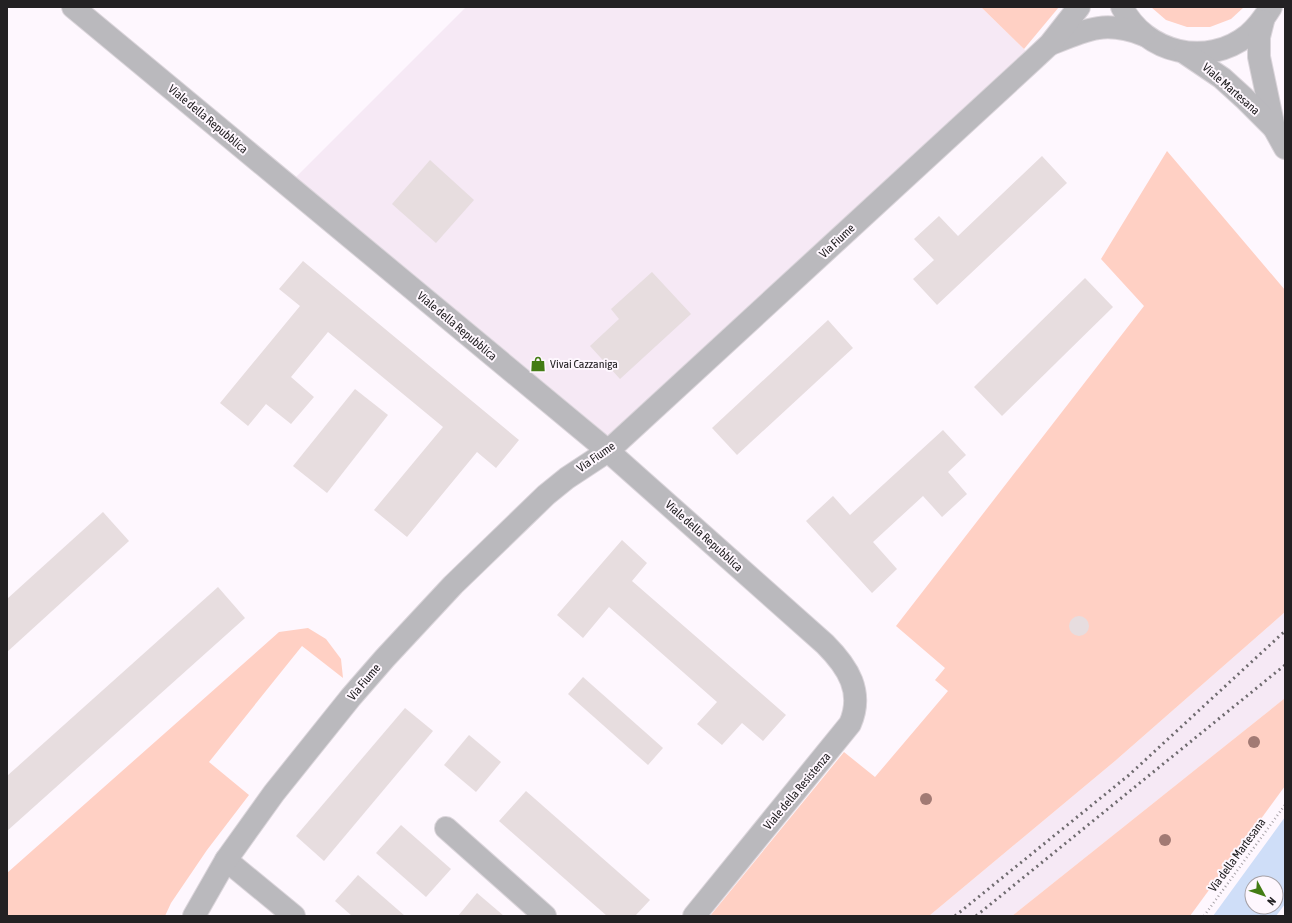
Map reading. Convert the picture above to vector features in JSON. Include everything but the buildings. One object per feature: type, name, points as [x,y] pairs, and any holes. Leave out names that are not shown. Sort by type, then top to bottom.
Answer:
[{"type":"street","name":"Viale della Repubblica","points":[[73,7],[608,451],[835,654]]},
{"type":"street","name":"Via Fiume","points":[[194,916],[226,860],[274,793],[351,697],[434,604],[553,489],[575,472],[608,451],[1050,44],[1079,7]]},
{"type":"street","points":[[1122,7],[1134,25],[1145,36],[1157,44],[1185,53],[1213,52],[1225,48],[1247,36],[1267,14]]},
{"type":"street","name":"Viale Martesana","points":[[1267,14],[1259,37],[1259,57],[1274,128]]},
{"type":"street","name":"Via Fiume","points":[[1050,44],[1082,31],[1108,26],[1128,29],[1145,36]]},
{"type":"street","name":"Viale Martesana","points":[[1185,53],[1232,86],[1274,128],[1285,148]]},
{"type":"street","name":"Viale della Resistenza","points":[[694,916],[850,724],[855,711],[853,685],[847,668],[835,654]]},
{"type":"street","points":[[446,828],[545,916]]},
{"type":"street","points":[[226,860],[294,916]]},
{"type":"path","name":"Via della Martesana","points":[[1204,916],[1285,805]]},
{"type":"shaded area","points":[[466,7],[981,7],[1034,59],[608,451],[288,185]]},
{"type":"shaded area","points":[[981,7],[1059,7],[1024,49]]},
{"type":"shaded area","points":[[1151,7],[1244,7],[1231,19],[1210,27],[1187,27],[1166,20]]},
{"type":"shaded area","points":[[1167,151],[1285,290],[1285,612],[1115,761],[929,916],[710,916],[844,752],[875,777],[948,691],[935,680],[945,668],[896,626],[1144,306],[1101,259]]},
{"type":"shaded area","points":[[1285,612],[1285,698],[1012,916],[929,916],[1115,761]]},
{"type":"shaded area","points":[[308,628],[326,639],[341,659],[343,678],[302,646],[209,762],[249,795],[207,850],[171,903],[165,916],[7,916],[7,873],[279,632]]},
{"type":"shaded area","points":[[1285,698],[1285,786],[1190,916],[1012,916]]},
{"type":"water","points":[[1285,817],[1285,904],[1284,905],[1284,875],[1244,875],[1244,915],[1277,915],[1213,916]]},
{"type":"railway","points":[[955,916],[1129,775],[1285,631]]},
{"type":"railway","points":[[976,916],[1285,665]]},
{"type":"place","name":"Vivai Cazzaniga","points":[[538,364]]}]
